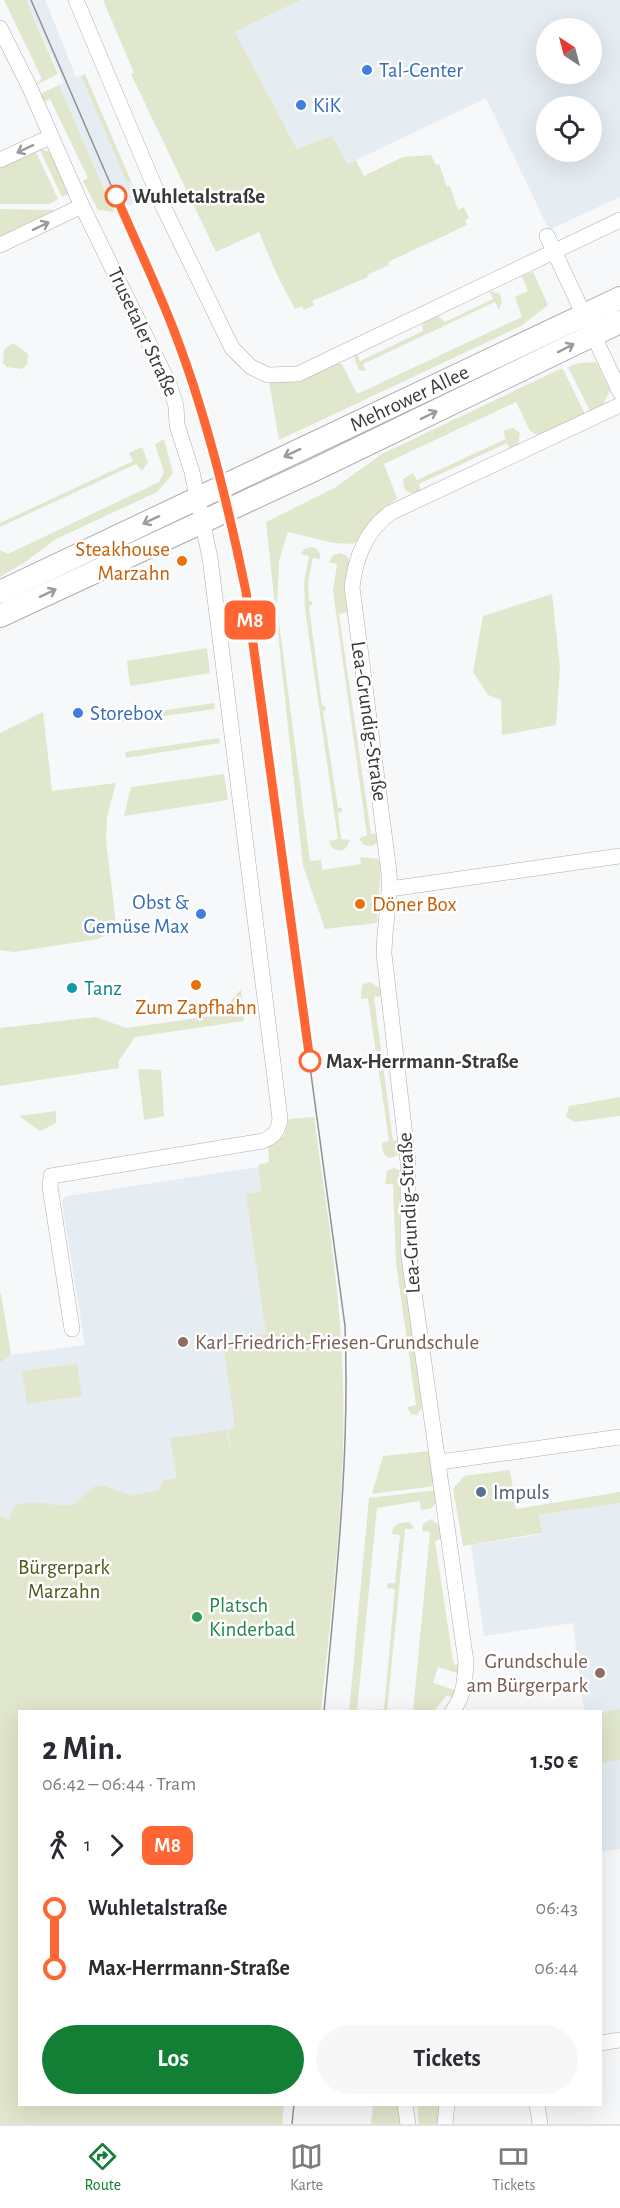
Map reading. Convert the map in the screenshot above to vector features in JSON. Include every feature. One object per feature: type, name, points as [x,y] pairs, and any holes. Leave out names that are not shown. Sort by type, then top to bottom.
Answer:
[{"type":"main road","name":"Mehrower Allee","points":[[0,616],[314,470],[589,324],[620,298]]},
{"type":"main road","name":"Mehrower Allee","points":[[0,592],[198,498],[589,324],[620,322]]},
{"type":"street","points":[[76,0],[162,204],[232,348],[251,368],[268,375],[298,374],[620,220]]},
{"type":"street","name":"Trusetaler Straße","points":[[0,28],[33,94],[82,206],[170,386],[176,406],[177,425],[198,498]]},
{"type":"street","points":[[0,160],[50,137]]},
{"type":"street","points":[[0,245],[82,206]]},
{"type":"street","points":[[547,236],[620,392]]},
{"type":"street","name":"Lea-Grundig-Straße","points":[[454,1710],[459,1704],[466,1682],[466,1662],[440,1462],[423,1367],[408,1250],[408,1162],[384,954],[384,925],[390,889],[353,599],[353,578],[370,531],[390,513],[620,405]]},
{"type":"street","points":[[72,1329],[51,1195],[51,1176],[263,1141],[273,1137],[278,1130],[280,1119],[216,598],[198,498]]},
{"type":"street","points":[[390,889],[620,856]]},
{"type":"street","points":[[440,1462],[620,1437]]},
{"type":"street","points":[[602,2043],[620,2040]]},
{"type":"street","points":[[405,2106],[408,2124]]},
{"type":"street","points":[[445,2124],[447,2106]]},
{"type":"street","points":[[537,2106],[540,2124]]},
{"type":"shaded area","points":[[26,0],[45,0],[76,77],[81,76],[127,182],[131,181],[140,201],[114,212],[59,85],[64,83]]},
{"type":"shaded area","points":[[301,0],[620,0],[620,197],[549,230],[486,98],[348,164],[297,149],[235,32]]},
{"type":"shaded area","name":"Karl-Friedrich-Friesen-Grundschule","points":[[258,1167],[299,1460],[229,1472],[145,1502],[9,1520],[0,1515],[0,1363],[11,1355],[85,1345],[62,1202],[64,1198]]},
{"type":"shaded area","name":"Grundschule am Bürgerpark","points":[[620,1503],[620,1849],[602,1852],[602,1710],[584,1710],[573,1623],[484,1636],[471,1545],[542,1534],[539,1515]]},
{"type":"green space","points":[[4,0],[26,0],[58,74],[34,86],[42,79]]},
{"type":"green space","points":[[103,0],[301,0],[235,32],[297,149],[332,136],[348,164],[356,160],[364,176],[403,157],[431,155],[436,165],[439,164],[447,187],[450,186],[458,210],[464,207],[469,218],[465,220],[467,225],[388,262],[389,265],[367,275],[368,277],[312,301],[314,305],[304,310],[302,306],[295,309],[278,277],[259,232],[216,252],[131,74],[134,73]]},
{"type":"green space","points":[[85,74],[131,181],[127,183],[81,76]]},
{"type":"green space","points":[[59,85],[114,212],[98,210],[83,181],[88,178],[50,99],[42,103],[38,95]]},
{"type":"green space","points":[[39,148],[52,153],[71,193],[62,197]]},
{"type":"green space","points":[[35,150],[58,199],[50,204],[0,204],[0,165]]},
{"type":"green space","points":[[0,209],[56,210],[57,212],[0,240]]},
{"type":"green space","points":[[533,272],[548,305],[521,326],[279,440],[269,381],[296,380],[336,363],[342,364],[357,394],[522,317],[515,297],[528,291],[522,276]]},
{"type":"green space","points":[[490,291],[500,294],[502,302],[499,310],[495,302],[363,364],[366,371],[359,370],[354,357],[356,353],[360,361],[423,331],[422,323],[438,316],[445,322],[493,299]]},
{"type":"green space","points":[[13,343],[28,354],[27,365],[22,369],[7,367],[3,363],[4,350]]},
{"type":"green space","points":[[596,362],[610,390],[603,405],[590,411],[568,367],[579,363]]},
{"type":"green space","points":[[563,369],[585,414],[538,435],[530,431],[516,402],[384,464],[397,498],[374,517],[353,544],[334,543],[288,532],[279,561],[277,606],[310,861],[321,860],[322,870],[361,864],[360,857],[378,859],[381,865],[377,923],[325,929],[303,866],[266,522],[336,487],[382,454]]},
{"type":"green space","points":[[513,428],[520,433],[518,446],[510,449],[507,443],[419,484],[421,491],[410,493],[404,488],[403,479],[413,473],[417,480],[506,439],[503,431]]},
{"type":"green space","points":[[164,439],[173,473],[157,492],[56,539],[0,577],[0,550],[8,554],[159,482],[164,472],[155,444]]},
{"type":"green space","points":[[142,447],[148,462],[142,471],[136,464],[0,527],[0,523],[133,461],[129,453]]},
{"type":"green space","points":[[312,547],[319,553],[320,559],[313,558],[308,581],[309,601],[312,601],[312,605],[309,606],[322,706],[325,706],[326,710],[323,711],[338,808],[342,808],[342,812],[338,813],[341,839],[350,840],[346,848],[341,850],[333,848],[329,841],[338,839],[305,609],[304,583],[309,556],[301,554],[304,549]]},
{"type":"green space","points":[[340,553],[347,556],[350,562],[346,591],[347,612],[339,614],[371,834],[379,833],[377,843],[371,846],[364,845],[359,839],[367,835],[333,591],[337,564],[329,562],[333,555]]},
{"type":"green space","points":[[552,594],[560,668],[556,725],[502,735],[501,700],[488,695],[473,672],[483,616]]},
{"type":"green space","points":[[207,648],[210,673],[130,686],[127,661]]},
{"type":"green space","points":[[214,703],[215,709],[120,722],[120,717]]},
{"type":"green space","points":[[43,712],[52,791],[116,783],[107,817],[106,840],[116,924],[113,932],[98,939],[14,952],[0,950],[0,733]]},
{"type":"green space","points":[[219,738],[220,743],[126,758],[125,752]]},
{"type":"green space","points":[[224,774],[228,800],[124,816],[131,787]]},
{"type":"green space","points":[[370,982],[380,988],[381,996],[374,997],[393,1141],[401,1140],[400,1154],[392,1158],[385,1155],[382,1149],[382,1143],[389,1141],[368,998],[361,999],[362,985]]},
{"type":"green space","points":[[241,989],[244,1021],[135,1037],[118,1062],[119,1068],[0,1086],[0,1028],[96,1017],[126,1028],[219,1015]]},
{"type":"green space","points":[[138,1069],[161,1070],[164,1116],[144,1120]]},
{"type":"green space","points":[[620,1097],[620,1116],[575,1122],[566,1117],[569,1106]]},
{"type":"green space","points":[[56,1111],[56,1123],[40,1131],[19,1116]]},
{"type":"green space","name":"Bürgerpark Marzahn","points":[[314,1117],[336,1282],[342,1349],[343,1424],[340,1507],[321,1710],[18,1710],[18,2106],[284,2106],[282,2124],[0,2124],[0,1515],[9,1520],[14,1506],[22,1503],[73,1505],[93,1487],[105,1486],[132,1496],[159,1490],[163,1481],[177,1478],[170,1438],[226,1430],[232,1456],[228,1430],[235,1428],[223,1341],[266,1334],[246,1194],[261,1191],[258,1165],[269,1162],[268,1147],[284,1136],[289,1119]]},
{"type":"green space","points":[[394,1168],[401,1171],[423,1406],[417,1415],[411,1414],[407,1407],[416,1405],[396,1263],[393,1184],[385,1184],[387,1171]]},
{"type":"green space","points":[[0,1294],[11,1355],[0,1363]]},
{"type":"green space","points":[[77,1364],[82,1396],[27,1404],[22,1371]]},
{"type":"green space","points":[[430,1451],[435,1486],[372,1494],[383,1456]]},
{"type":"green space","points":[[510,1470],[516,1509],[620,1492],[620,1503],[539,1515],[542,1533],[463,1546],[453,1489],[464,1476]]},
{"type":"green space","points":[[436,1490],[437,1501],[432,1508],[421,1510],[420,1501],[377,1508],[357,1710],[349,1710],[369,1498]]},
{"type":"green space","points":[[431,1519],[441,1526],[443,1538],[435,1541],[453,1661],[455,1665],[462,1663],[460,1674],[438,1667],[433,1683],[455,1690],[454,1700],[447,1695],[435,1710],[413,1710],[430,1532],[422,1531],[423,1524]]},
{"type":"green space","points":[[409,1522],[413,1529],[405,1529],[387,1710],[384,1710],[395,1589],[387,1588],[388,1583],[395,1583],[400,1535],[392,1534],[398,1524]]},
{"type":"green space","points":[[620,1709],[620,1760],[602,1763],[602,1713]]},
{"type":"green space","points":[[373,2106],[399,2106],[402,2124],[371,2124]]},
{"type":"green space","points":[[417,2106],[442,2106],[438,2124],[419,2124]]},
{"type":"tram line","points":[[31,0],[170,322],[215,457],[232,522],[246,592],[345,1326],[344,1471],[324,1710]]},
{"type":"tram line","name":"M8","points":[[116,196],[183,357],[215,457],[234,531],[246,592],[310,1061]]},
{"type":"tram line","points":[[292,2124],[294,2106]]},
{"type":"place","name":"Tal-Center","points":[[367,70]]},
{"type":"place","name":"KiK","points":[[301,105]]},
{"type":"place","name":"Wuhletalstraße","points":[[116,196]]},
{"type":"place","name":"Steakhouse Marzahn","points":[[182,561]]},
{"type":"place","name":"Storebox","points":[[78,713]]},
{"type":"place","name":"Döner Box","points":[[360,904]]},
{"type":"place","name":"Obst & Gemüse Max","points":[[201,914]]},
{"type":"place","name":"Zum Zapfhahn","points":[[196,985]]},
{"type":"place","name":"Tanz","points":[[72,988]]},
{"type":"place","name":"Max-Herrmann-Straße","points":[[310,1061]]},
{"type":"place","name":"Karl-Friedrich-Friesen-Grundschule","points":[[183,1342]]},
{"type":"place","name":"Impuls","points":[[481,1492]]},
{"type":"place","name":"Platsch Kinderbad","points":[[197,1617]]},
{"type":"place","name":"Grundschule am Bürgerpark","points":[[600,1673]]}]
